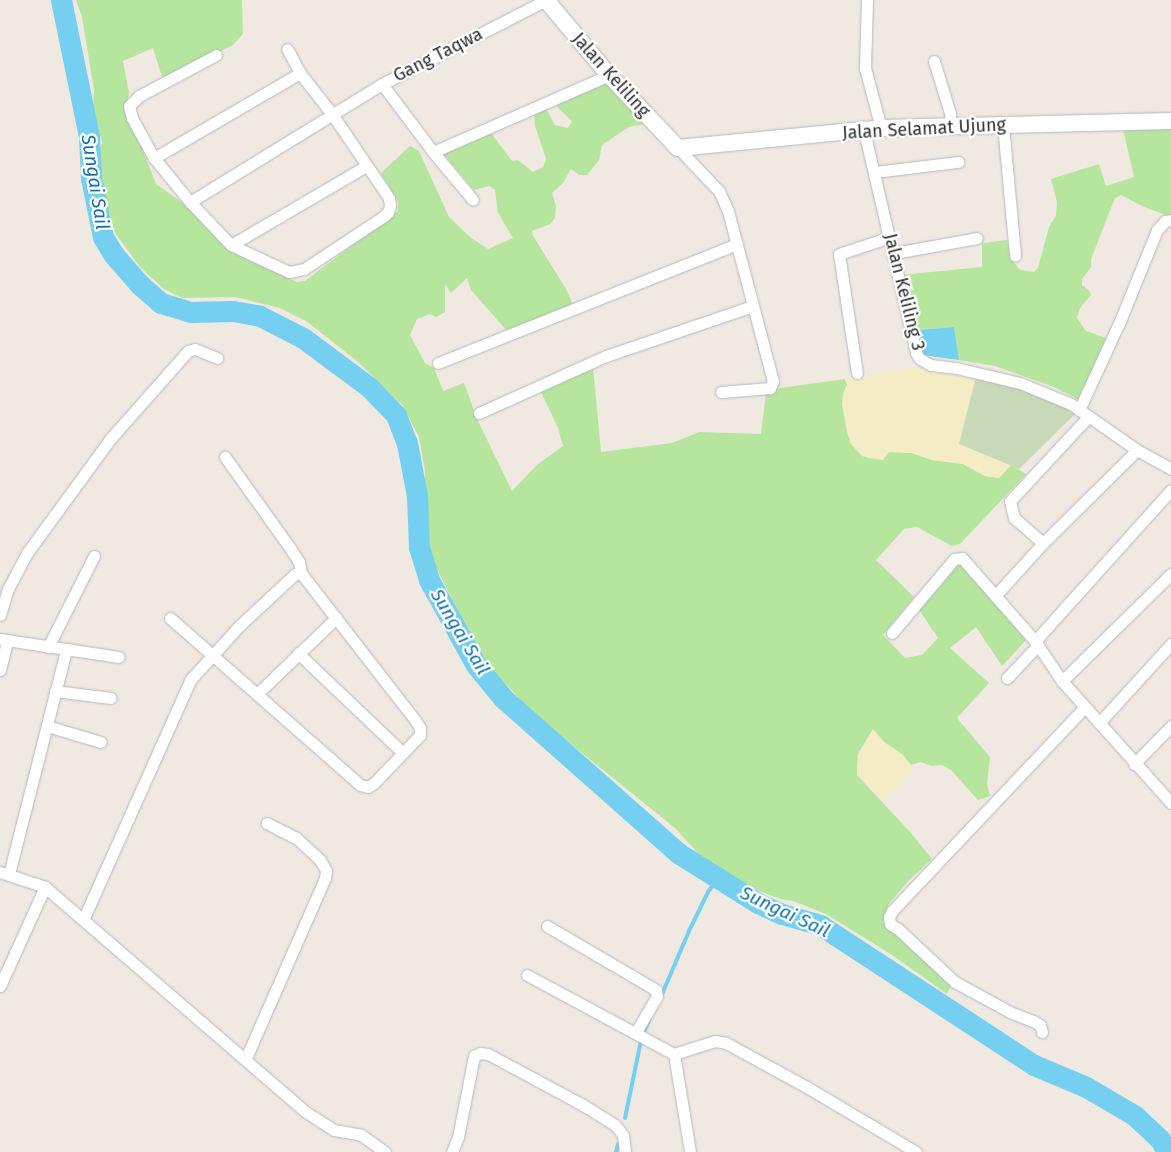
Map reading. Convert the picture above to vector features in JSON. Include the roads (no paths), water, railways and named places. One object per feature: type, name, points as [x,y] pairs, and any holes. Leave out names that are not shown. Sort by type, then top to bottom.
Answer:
[{"type":"street","name":"Jalan Keliling","points":[[546,0],[609,75],[678,148]]},
{"type":"street","name":"Gang Taqwa","points":[[190,202],[382,84],[546,0]]},
{"type":"street","points":[[868,0],[866,72],[881,128]]},
{"type":"street","points":[[216,55],[139,96],[129,106],[132,118],[154,158],[190,202],[231,245],[289,272],[304,268],[388,212],[389,198],[332,114],[300,72],[287,49]]},
{"type":"street","points":[[934,61],[950,112],[951,126]]},
{"type":"street","points":[[154,158],[300,72]]},
{"type":"street","points":[[433,152],[609,75]]},
{"type":"street","points":[[382,84],[433,152],[474,200]]},
{"type":"street","name":"Jalan Selamat Ujung","points":[[678,148],[881,128],[1171,121]]},
{"type":"street","points":[[1003,125],[1015,255]]},
{"type":"street","name":"Jalan Keliling 3","points":[[864,131],[916,353],[924,362],[1020,383],[1071,404],[1137,450],[1171,469]]},
{"type":"street","points":[[678,148],[719,191],[728,212],[773,385],[763,389],[721,392]]},
{"type":"street","points":[[875,172],[958,162]]},
{"type":"street","points":[[231,245],[366,166]]},
{"type":"street","points":[[1043,543],[1014,518],[1010,501],[1084,414],[1158,230],[1165,221],[1171,220]]},
{"type":"street","points":[[857,373],[839,254],[890,238]]},
{"type":"street","points":[[894,253],[977,238]]},
{"type":"street","points":[[438,363],[737,244]]},
{"type":"street","points":[[479,414],[606,356],[753,306]]},
{"type":"street","points":[[0,615],[8,589],[27,553],[111,438],[188,351],[195,349],[217,358]]},
{"type":"street","points":[[995,596],[1043,543],[1137,450]]},
{"type":"street","points":[[170,618],[214,654],[364,787],[374,783],[420,735],[420,728],[301,573],[299,562],[290,548],[225,458]]},
{"type":"street","points":[[1007,678],[1171,490]]},
{"type":"street","points":[[48,647],[94,556]]},
{"type":"street","points":[[892,633],[956,558],[963,559],[1036,643],[1062,681],[1134,764],[1171,803]]},
{"type":"street","points":[[83,920],[191,679],[239,626],[295,574],[301,573]]},
{"type":"street","points":[[1062,681],[1171,574]]},
{"type":"street","points":[[257,694],[336,618]]},
{"type":"street","points":[[0,670],[4,640],[119,656]]},
{"type":"street","points":[[1099,723],[1171,644]]},
{"type":"street","points":[[66,650],[4,873],[45,887],[246,1058],[306,1112],[334,1130],[361,1135],[386,1152]]},
{"type":"street","points":[[298,653],[403,753]]},
{"type":"street","points":[[56,691],[111,698]]},
{"type":"street","points":[[1042,1032],[1040,1025],[1010,1012],[955,982],[898,929],[890,924],[889,917],[892,911],[1085,707]]},
{"type":"street","points":[[46,726],[101,742]]},
{"type":"street","points":[[1134,764],[1171,726]]},
{"type":"street","points":[[246,1058],[325,878],[326,870],[320,860],[296,838],[267,823]]},
{"type":"street","points":[[0,986],[45,887]]},
{"type":"street","points":[[547,926],[656,990],[657,996],[636,1032]]},
{"type":"street","points":[[527,975],[674,1054],[715,1042],[726,1043],[804,1086],[916,1152]]},
{"type":"street","points":[[452,1152],[458,1137],[474,1056],[480,1053],[488,1054],[584,1105],[615,1124],[623,1135],[625,1152]]},
{"type":"street","points":[[674,1054],[690,1152]]},
{"type":"water","points":[[954,327],[959,360],[922,355],[917,330]]},
{"type":"waterway","name":"Sungai Sail","points":[[61,0],[89,136],[91,178],[103,237],[114,255],[139,284],[161,303],[191,312],[233,311],[260,316],[303,338],[369,387],[396,415],[407,443],[417,496],[419,547],[429,580],[476,665],[503,698],[678,853],[758,903],[782,914],[820,925],[1034,1065],[1086,1087],[1134,1115],[1160,1139],[1167,1152]]},
{"type":"waterway","points":[[660,999],[689,931],[708,892],[718,878]]},
{"type":"waterway","points":[[645,1030],[650,1018]]},
{"type":"waterway","points":[[625,1118],[641,1041]]},
{"type":"waterway","points":[[616,1152],[618,1144]]}]
